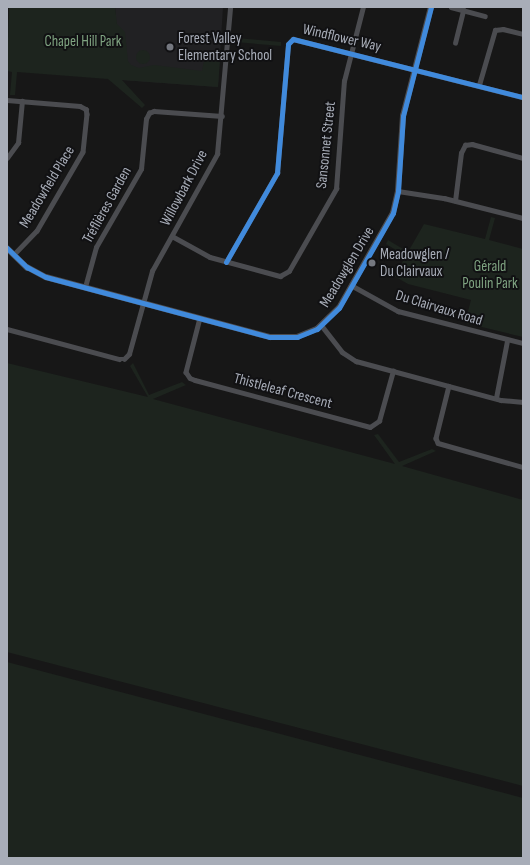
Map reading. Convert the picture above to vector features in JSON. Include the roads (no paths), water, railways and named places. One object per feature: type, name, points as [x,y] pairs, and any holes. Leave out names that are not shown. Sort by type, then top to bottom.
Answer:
[{"type":"street","name":"Willowbark Drive","points":[[7,330],[124,359],[129,354],[152,271],[213,164],[220,144],[230,7]]},
{"type":"street","name":"Sansonnet Street","points":[[172,236],[204,254],[226,262],[280,276],[289,271],[336,189],[344,81],[363,7]]},
{"type":"street","name":"Meadowglen Drive","points":[[7,248],[38,274],[200,318],[282,338],[307,334],[322,326],[333,315],[391,217],[398,191],[403,116],[431,7]]},
{"type":"street","points":[[450,7],[485,16]]},
{"type":"street","points":[[455,43],[463,10]]},
{"type":"street","points":[[479,85],[495,30],[499,28],[523,34]]},
{"type":"street","name":"Windflower Way","points":[[226,262],[277,173],[288,44],[298,38],[523,97]]},
{"type":"street","name":"Meadowfield Place","points":[[7,100],[80,106],[86,109],[87,114],[83,152],[39,228],[14,255]]},
{"type":"street","points":[[7,158],[18,143],[22,101]]},
{"type":"street","name":"Tréflières Garden","points":[[85,287],[96,247],[140,169],[148,113],[154,111],[222,116]]},
{"type":"street","points":[[455,201],[461,153],[466,145],[472,144],[523,158]]},
{"type":"street","points":[[398,191],[455,201],[523,218]]},
{"type":"street","name":"Du Clairvaux Road","points":[[351,285],[398,311],[523,343]]},
{"type":"street","name":"Thistleleaf Crescent","points":[[200,318],[186,372],[190,378],[195,380],[370,427],[379,421],[392,371]]},
{"type":"street","points":[[322,326],[346,356],[392,371],[496,398],[523,402]]},
{"type":"street","points":[[496,398],[507,340]]},
{"type":"street","points":[[450,386],[436,438],[438,443],[523,467]]},
{"type":"place","name":"Forest Valley Elementary School","points":[[170,47]]},
{"type":"place","name":"Meadowglen / Du Clairvaux","points":[[372,263]]},
{"type":"park label","name":"Chapel Hill Park","points":[[83,42]]},
{"type":"park label","name":"Gérald Poulin Park","points":[[490,274]]}]
